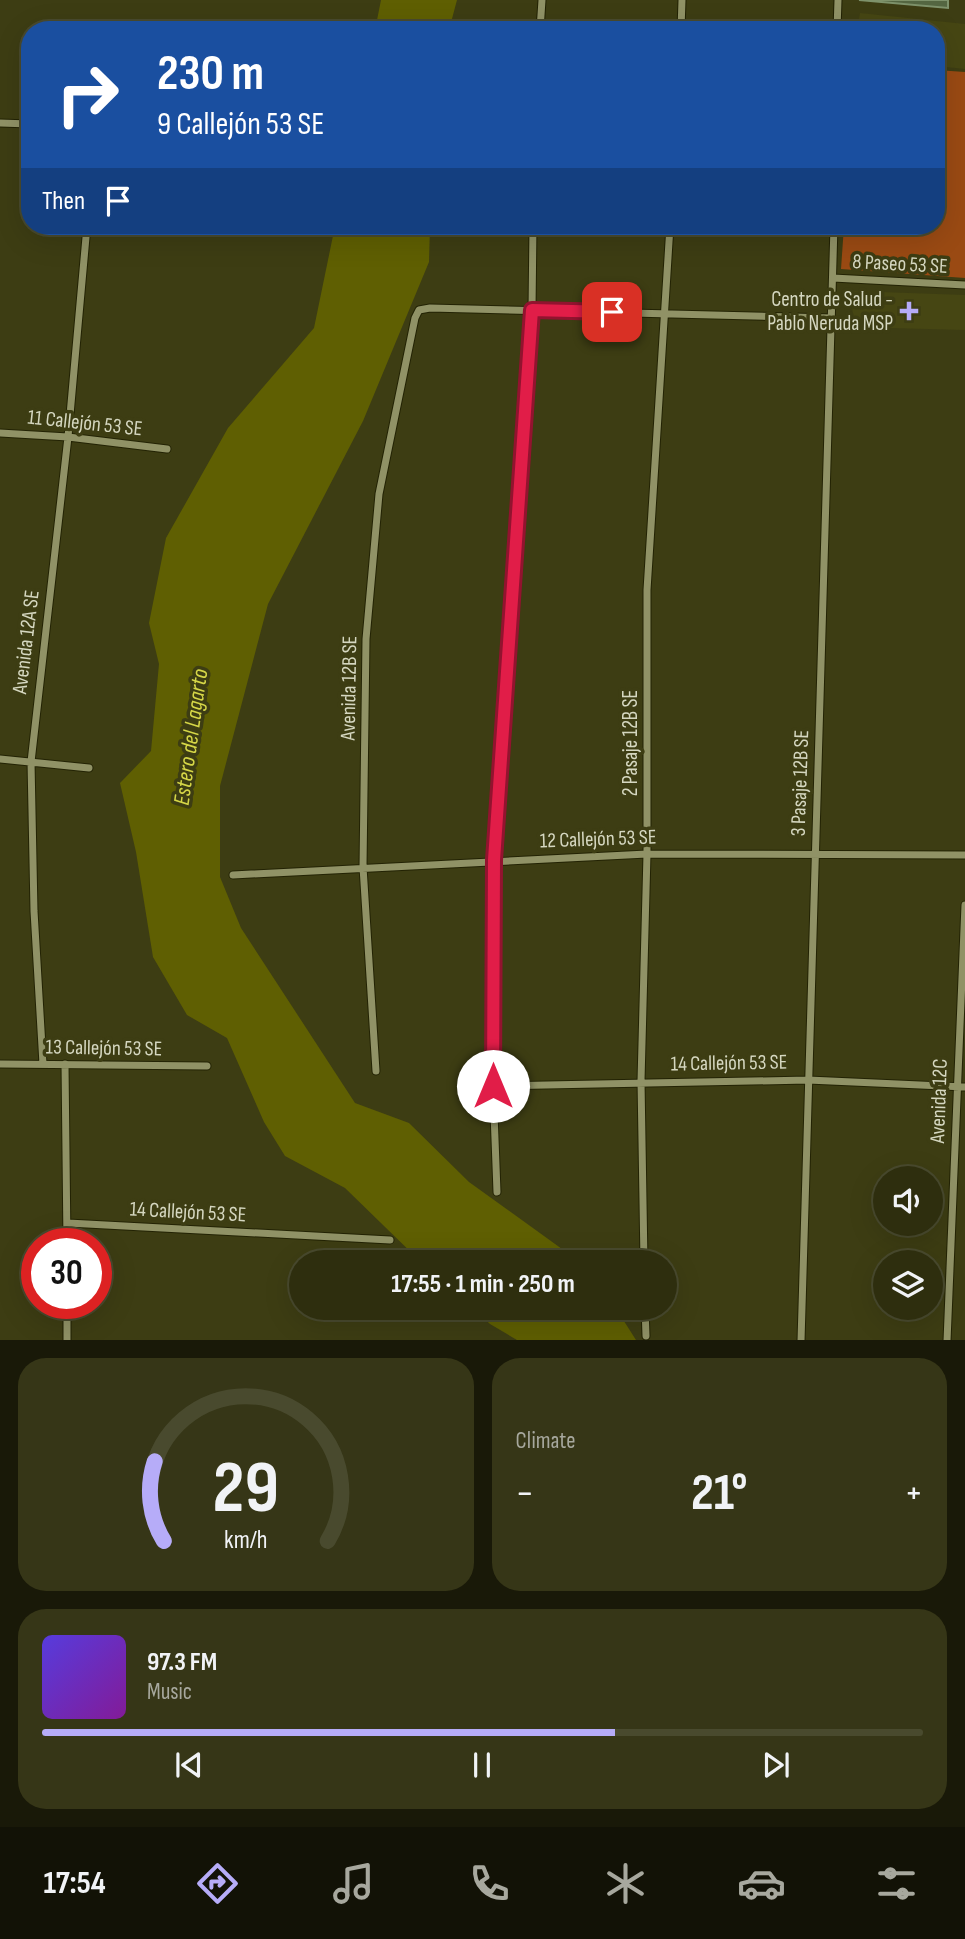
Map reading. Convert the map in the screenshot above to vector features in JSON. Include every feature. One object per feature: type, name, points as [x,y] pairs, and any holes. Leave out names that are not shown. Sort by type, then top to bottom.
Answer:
[{"type":"street","points":[[541,21],[542,0]]},
{"type":"street","points":[[681,21],[682,0]]},
{"type":"street","points":[[837,21],[838,0]]},
{"type":"street","points":[[0,123],[21,124]]},
{"type":"street","name":"Avenida 12A SE","points":[[43,1064],[34,911],[30,762],[68,437],[87,235]]},
{"type":"street","points":[[497,1192],[493,1086],[494,860],[532,310],[533,235]]},
{"type":"street","name":"2 Pasaje 12B SE","points":[[645,1250],[641,1081],[647,854],[647,590],[669,235]]},
{"type":"street","name":"3 Pasaje 12B SE","points":[[801,1340],[834,235]]},
{"type":"street","name":"8 Paseo 53 SE","points":[[834,278],[965,285]]},
{"type":"street","name":"Avenida 12B SE","points":[[376,1071],[363,867],[366,639],[379,494],[415,318],[419,310],[429,307],[532,310]]},
{"type":"street","points":[[532,310],[832,318]]},
{"type":"street","name":"11 Callejón 53 SE","points":[[0,433],[68,437],[167,449]]},
{"type":"street","points":[[0,759],[89,768]]},
{"type":"street","name":"12 Callejón 53 SE","points":[[233,875],[647,854],[965,855]]},
{"type":"street","name":"Avenida 12C","points":[[947,1340],[961,1087],[965,905]]},
{"type":"street","name":"13 Callejón 53 SE","points":[[0,1064],[207,1066]]},
{"type":"street","points":[[65,1065],[68,1228]]},
{"type":"street","name":"14 Callejón 53 SE","points":[[493,1086],[641,1081],[808,1080],[961,1087]]},
{"type":"street","name":"14 Callejón 53 SE","points":[[68,1223],[390,1240]]},
{"type":"street","points":[[67,1319],[67,1340]]},
{"type":"street","points":[[645,1320],[646,1336]]},
{"type":"shaded area","points":[[860,13],[936,21],[859,21]]},
{"type":"shaded area","points":[[945,22],[965,24],[965,69],[945,67]]},
{"type":"shaded area","points":[[945,71],[965,72],[965,278],[841,269],[843,235],[945,235]]},
{"type":"shaded area","name":"Centro de Salud - Pablo Neruda MSP","points":[[852,291],[965,295],[965,330],[853,327]]},
{"type":"water","points":[[381,0],[457,0],[451,21],[377,21]]},
{"type":"water","name":"Estero del Lagarto","points":[[333,235],[430,235],[429,262],[363,421],[268,604],[220,786],[220,877],[241,928],[355,1103],[409,1123],[469,1182],[563,1250],[409,1250],[345,1188],[285,1156],[264,1122],[227,1038],[187,1015],[153,957],[136,852],[120,783],[151,751],[159,664],[149,623],[166,538],[228,428],[314,328]]},
{"type":"water","points":[[486,1320],[623,1320],[636,1340],[517,1340]]},
{"type":"building","points":[[859,0],[948,0],[948,8]]},
{"type":"place","name":"Centro de Salud - Pablo Neruda MSP","points":[[909,311]]},
{"type":"route","points":[[493,1086],[494,860],[532,310],[612,312]]}]
